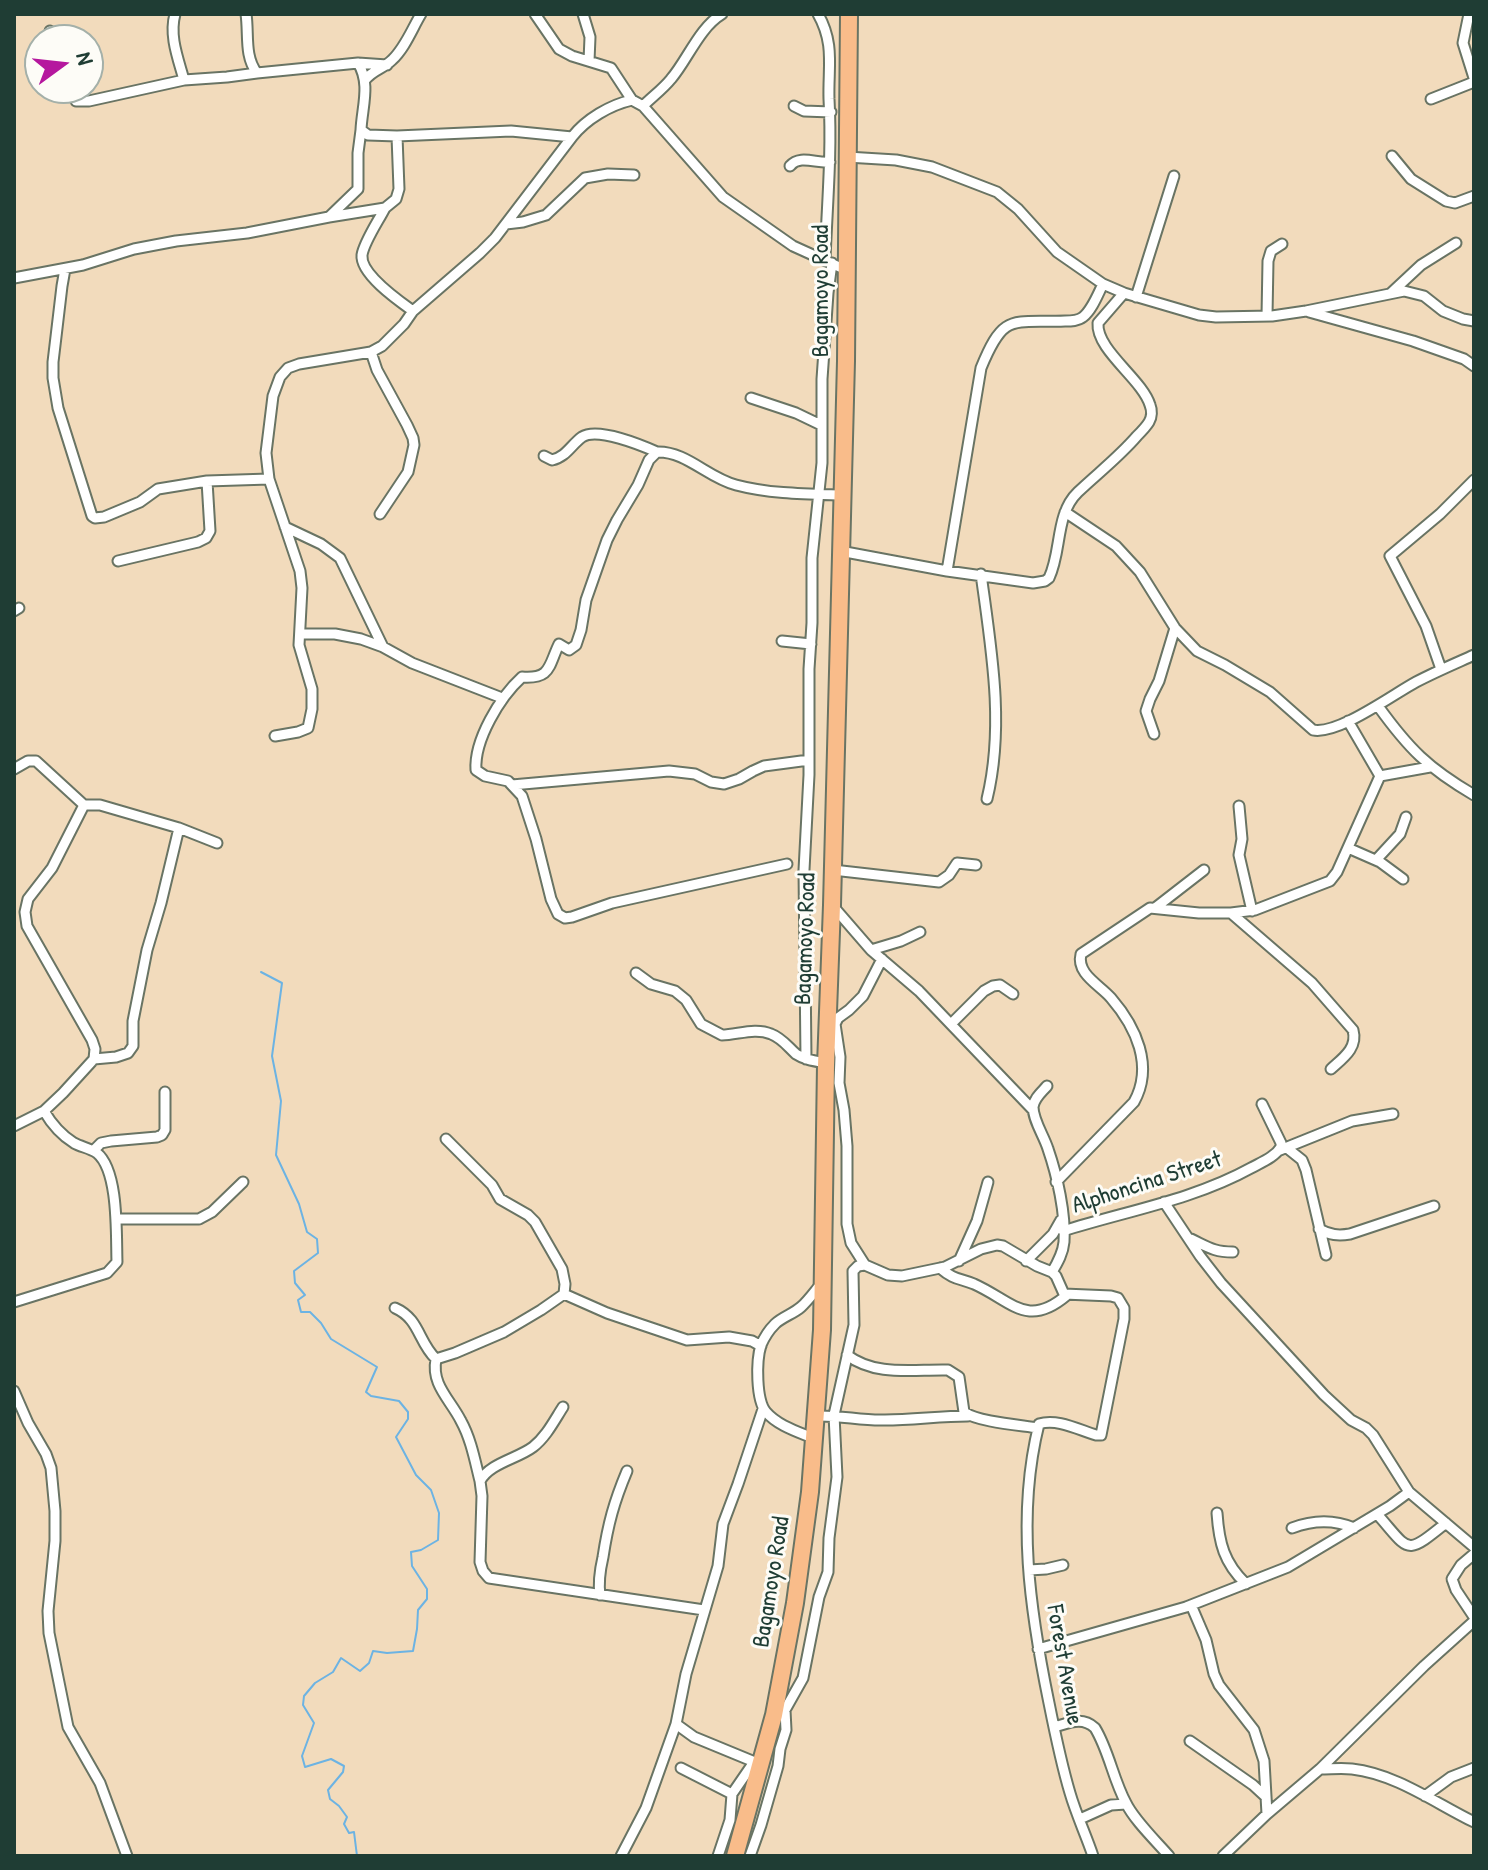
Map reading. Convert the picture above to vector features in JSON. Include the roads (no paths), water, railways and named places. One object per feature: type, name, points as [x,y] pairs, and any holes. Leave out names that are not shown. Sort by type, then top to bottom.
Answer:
[{"type":"highway","name":"Bagamoyo Road","points":[[735,1856],[774,1715],[795,1603],[815,1439],[822,1330],[826,1063],[846,361],[834,264],[847,157],[849,14]]},
{"type":"street","points":[[175,14],[173,35],[184,80]]},
{"type":"street","points":[[246,14],[249,57],[257,73]]},
{"type":"street","points":[[365,80],[395,58],[421,14]]},
{"type":"street","points":[[535,14],[559,49],[611,68],[632,100],[643,106],[723,197],[793,246],[834,264]]},
{"type":"street","points":[[583,14],[590,37],[589,61]]},
{"type":"street","points":[[643,106],[670,81],[708,27],[722,14]]},
{"type":"street","points":[[806,1059],[805,861],[812,558],[822,463],[825,324],[834,264],[829,43],[818,14]]},
{"type":"street","points":[[1431,99],[1474,80],[1463,43],[1469,14]]},
{"type":"street","points":[[104,98],[184,80],[358,63],[387,65]]},
{"type":"street","points":[[329,217],[358,189],[365,80],[358,63]]},
{"type":"street","points":[[275,736],[308,728],[312,709],[312,689],[299,645],[300,571],[269,479],[266,453],[273,396],[280,377],[288,368],[299,364],[371,352],[382,346],[413,311],[480,253],[506,224],[581,125],[612,107],[632,100]]},
{"type":"street","points":[[794,106],[804,111],[831,112]]},
{"type":"street","points":[[361,130],[368,135],[397,136],[511,131],[572,137]]},
{"type":"street","points":[[397,136],[399,189],[396,199],[385,208],[362,255],[363,263],[373,277],[413,311]]},
{"type":"street","points":[[1392,156],[1411,179],[1446,201],[1455,203],[1474,196]]},
{"type":"street","points":[[847,157],[896,160],[932,167],[997,192],[1018,209],[1057,252],[1103,284],[1199,315],[1267,316],[1404,291],[1424,296],[1443,311],[1474,321]]},
{"type":"street","points":[[790,166],[798,160],[822,164],[830,162]]},
{"type":"street","points":[[506,224],[546,215],[585,178],[608,174],[634,175]]},
{"type":"street","points":[[1136,297],[1174,176]]},
{"type":"street","points":[[14,278],[65,269],[134,249],[176,241],[247,233],[385,208]]},
{"type":"street","points":[[1391,293],[1421,265],[1456,243]]},
{"type":"street","points":[[1267,316],[1268,261],[1271,251],[1282,244]]},
{"type":"street","points":[[65,269],[53,362],[55,391],[92,516],[104,517],[140,502],[158,489],[207,481],[269,479]]},
{"type":"street","points":[[947,571],[981,368],[990,345],[1008,324],[1018,321],[1080,319],[1088,312],[1103,284]]},
{"type":"street","points":[[840,551],[947,571],[1033,583],[1045,581],[1051,574],[1070,502],[1127,447],[1149,422],[1152,413],[1146,395],[1098,334],[1098,323],[1124,293]]},
{"type":"street","points":[[1306,311],[1413,341],[1464,359],[1474,366]]},
{"type":"street","points":[[371,352],[414,445],[408,472],[380,514]]},
{"type":"street","points":[[751,398],[821,425]]},
{"type":"street","points":[[544,456],[552,460],[560,458],[583,437],[599,434],[676,455],[711,476],[735,485],[770,492],[842,495]]},
{"type":"street","points":[[657,452],[649,460],[607,540],[586,600],[576,645],[569,650],[559,644],[545,673],[533,679],[522,677],[502,698],[481,742],[476,770],[512,785],[522,796],[554,907],[565,918],[612,903],[787,864]]},
{"type":"street","points":[[1441,669],[1426,626],[1390,556],[1440,514],[1474,480]]},
{"type":"street","points":[[118,561],[206,538],[210,531],[207,481]]},
{"type":"street","points":[[1065,512],[1116,546],[1140,572],[1175,628],[1197,651],[1270,692],[1313,730],[1322,732],[1348,721],[1441,669],[1474,655]]},
{"type":"street","points":[[285,527],[321,544],[340,558],[383,647]]},
{"type":"street","points":[[981,574],[996,700],[995,750],[987,799]]},
{"type":"street","points":[[1154,734],[1146,711],[1175,628]]},
{"type":"street","points":[[300,634],[335,634],[361,639],[412,663],[502,698]]},
{"type":"street","points":[[782,641],[811,644]]},
{"type":"street","points":[[1378,706],[1406,743],[1430,767],[1474,795]]},
{"type":"street","points":[[1056,1182],[1134,1102],[1143,1079],[1141,1057],[1127,1018],[1080,964],[1079,958],[1084,950],[1146,910],[1155,908],[1191,913],[1252,911],[1327,883],[1337,872],[1380,776],[1348,721]]},
{"type":"street","points":[[512,785],[669,771],[695,774],[724,784],[764,766],[809,760]]},
{"type":"street","points":[[14,769],[28,761],[36,761],[84,805],[100,805],[179,828],[217,843]]},
{"type":"street","points":[[1380,776],[1430,767]]},
{"type":"street","points":[[14,1126],[44,1111],[94,1059],[92,1040],[27,926],[25,912],[28,899],[52,868],[84,805]]},
{"type":"street","points":[[1239,806],[1242,839],[1239,855],[1252,911]]},
{"type":"street","points":[[1376,860],[1400,834],[1406,817]]},
{"type":"street","points":[[94,1059],[128,1053],[133,1046],[133,1021],[147,950],[179,828]]},
{"type":"street","points":[[1348,848],[1376,860],[1403,879]]},
{"type":"street","points":[[653,889],[710,876],[805,861]]},
{"type":"street","points":[[833,870],[939,882],[949,875],[957,863],[976,865]]},
{"type":"street","points":[[1155,908],[1204,870]]},
{"type":"street","points":[[832,905],[871,950],[919,991],[1033,1110],[1048,1150],[1063,1217],[1062,1250],[1052,1272]]},
{"type":"street","points":[[1231,913],[1312,983],[1350,1025],[1356,1039],[1331,1069]]},
{"type":"street","points":[[871,950],[920,932]]},
{"type":"street","points":[[865,1265],[851,1243],[847,1224],[847,1146],[835,1024],[863,996],[882,959]]},
{"type":"street","points":[[636,973],[651,984],[675,991],[686,1000],[701,1024],[722,1035],[768,1032],[806,1059],[826,1063]]},
{"type":"street","points":[[951,1024],[989,988],[1000,985],[1013,994]]},
{"type":"street","points":[[1033,1110],[1035,1100],[1047,1086]]},
{"type":"street","points":[[94,1150],[101,1143],[162,1135],[165,1130],[165,1092]]},
{"type":"street","points":[[1262,1104],[1284,1149],[1302,1160],[1326,1255]]},
{"type":"street","points":[[14,1302],[107,1273],[117,1262],[117,1219],[111,1181],[101,1157],[94,1150],[74,1143],[44,1111]]},
{"type":"street","name":"Alphoncina Street","points":[[1063,1231],[1216,1186],[1284,1149],[1352,1121],[1393,1114]]},
{"type":"street","points":[[436,1359],[504,1332],[564,1294],[565,1284],[562,1269],[535,1222],[500,1199],[492,1185],[446,1139]]},
{"type":"street","points":[[117,1219],[199,1219],[212,1212],[243,1182]]},
{"type":"street","points":[[958,1261],[977,1221],[988,1182]]},
{"type":"street","points":[[1164,1202],[1221,1283],[1324,1395],[1373,1435],[1409,1492],[1474,1547]]},
{"type":"street","points":[[1319,1229],[1339,1236],[1350,1234],[1434,1206]]},
{"type":"street","points":[[1026,1261],[1053,1234],[1063,1217]]},
{"type":"street","points":[[1188,1237],[1211,1250],[1233,1252]]},
{"type":"street","points":[[750,1856],[778,1766],[786,1730],[785,1710],[803,1678],[819,1597],[828,1572],[837,1477],[834,1415],[854,1325],[853,1271],[865,1265],[895,1276],[940,1268],[997,1245],[1052,1272],[1061,1291],[1067,1295],[1111,1296],[1118,1298],[1124,1308],[1099,1436],[1049,1421],[1039,1424],[1038,1428],[969,1416],[864,1420],[834,1415],[816,1416]]},
{"type":"street","points":[[940,1268],[951,1278],[971,1283],[1031,1312],[1053,1306],[1067,1295]]},
{"type":"street","points":[[815,1439],[772,1419],[763,1409],[758,1382],[761,1346],[774,1325],[800,1308],[823,1281]]},
{"type":"street","points":[[564,1294],[607,1313],[687,1340],[729,1337],[761,1346]]},
{"type":"street","points":[[395,1308],[413,1320],[430,1354],[436,1359]]},
{"type":"street","points":[[847,1355],[859,1364],[891,1370],[948,1370],[959,1377],[964,1412],[969,1416]]},
{"type":"street","points":[[436,1359],[436,1378],[461,1420],[480,1481],[480,1562],[489,1578],[704,1610]]},
{"type":"street","points":[[14,1391],[51,1468],[55,1541],[48,1611],[49,1633],[68,1727],[100,1783],[127,1856]]},
{"type":"street","points":[[480,1481],[490,1470],[533,1447],[563,1407]]},
{"type":"street","points":[[621,1856],[646,1808],[676,1724],[686,1674],[718,1566],[723,1524],[763,1409]]},
{"type":"street","name":"Forest Avenue","points":[[1038,1428],[1026,1507],[1026,1546],[1038,1649],[1070,1795],[1093,1856]]},
{"type":"street","points":[[600,1595],[600,1572],[609,1520],[627,1471]]},
{"type":"street","points":[[1038,1649],[1191,1605],[1288,1567],[1409,1492]]},
{"type":"street","points":[[1217,1513],[1224,1553],[1234,1572],[1246,1584]]},
{"type":"street","points":[[1377,1514],[1402,1543],[1409,1546],[1420,1544],[1446,1523]]},
{"type":"street","points":[[1292,1528],[1315,1521],[1354,1528]]},
{"type":"street","points":[[1223,1856],[1320,1769],[1474,1619],[1452,1579],[1474,1554]]},
{"type":"street","points":[[1029,1570],[1063,1565]]},
{"type":"street","points":[[1191,1605],[1206,1640],[1219,1685],[1254,1730],[1264,1761],[1267,1814]]},
{"type":"street","points":[[1054,1727],[1076,1721],[1089,1723],[1095,1728],[1126,1804],[1155,1843],[1169,1856]]},
{"type":"street","points":[[676,1724],[694,1737],[758,1764],[732,1794],[730,1820],[718,1856]]},
{"type":"street","points":[[1190,1741],[1266,1797]]},
{"type":"street","points":[[681,1768],[732,1794]]},
{"type":"street","points":[[1425,1796],[1451,1777],[1474,1768]]},
{"type":"street","points":[[1320,1769],[1353,1769],[1388,1779],[1474,1822]]},
{"type":"street","points":[[1080,1819],[1111,1805],[1126,1804]]},
{"type":"waterway","points":[[261,972],[282,983],[272,1056],[281,1101],[276,1155],[299,1204],[307,1232],[317,1239],[318,1253],[294,1271],[295,1283],[305,1295],[298,1300],[301,1312],[310,1312],[331,1339],[377,1367],[366,1392],[371,1396],[399,1401],[408,1412],[408,1419],[396,1437],[416,1475],[431,1490],[439,1513],[438,1540],[411,1552],[412,1566],[427,1589],[427,1599],[418,1610],[413,1651],[373,1651],[369,1663],[360,1671],[341,1658],[333,1672],[315,1683],[304,1696],[303,1705],[314,1723],[302,1756],[305,1767],[331,1759],[344,1766],[343,1772],[328,1790],[330,1799],[347,1817],[344,1824],[349,1833],[354,1832],[357,1856]]}]
